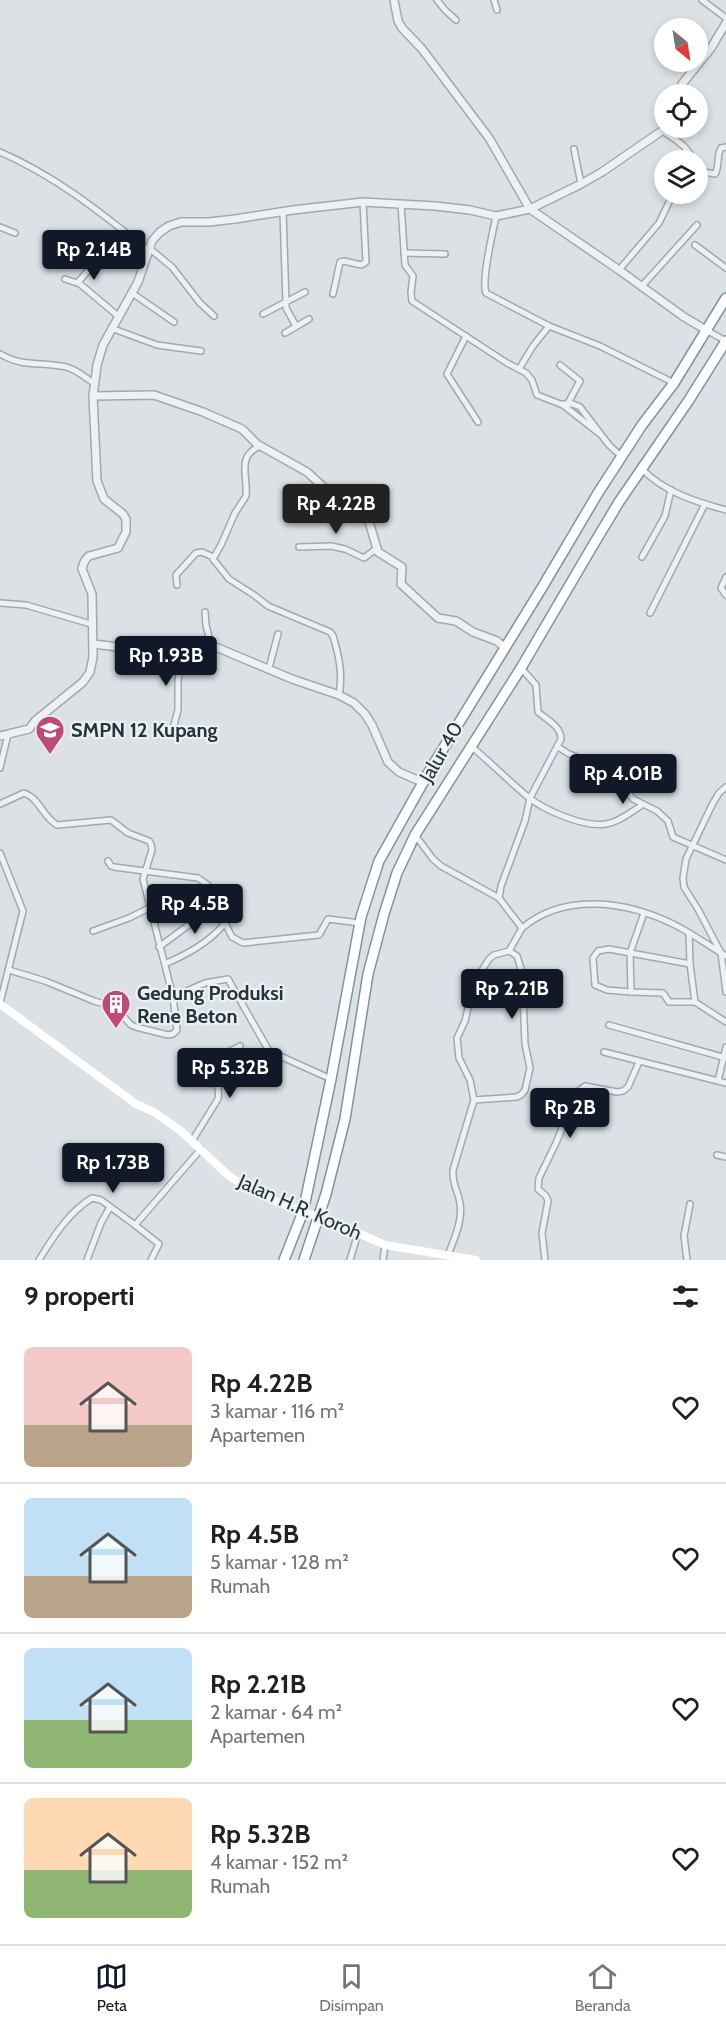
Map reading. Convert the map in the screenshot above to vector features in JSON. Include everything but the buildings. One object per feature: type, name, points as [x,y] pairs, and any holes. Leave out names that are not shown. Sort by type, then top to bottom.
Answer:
[{"type":"highway","name":"Jalur 40","points":[[284,1260],[303,1212],[360,923],[379,861],[403,816],[621,456],[674,383],[726,298]]},
{"type":"highway","name":"Jalur 40","points":[[304,1260],[345,1119],[368,974],[397,873],[415,835],[521,668],[592,547],[726,341]]},
{"type":"highway","points":[[336,1051],[356,1055]]},
{"type":"main road","name":"Jalan H.R. Koroh","points":[[0,1004],[86,1070],[136,1104],[169,1122],[230,1177],[279,1203],[336,1222],[385,1245],[476,1260]]},
{"type":"street","points":[[394,0],[398,21],[402,28],[422,49],[483,129],[530,208],[684,317],[726,341]]},
{"type":"street","points":[[437,0],[444,10],[456,20]]},
{"type":"street","points":[[494,0],[497,10]]},
{"type":"street","points":[[682,84],[711,48],[726,21],[702,0]]},
{"type":"street","points":[[0,736],[29,729],[35,721],[86,679],[93,657],[92,594],[82,569],[84,560],[88,556],[118,548],[127,526],[123,514],[104,499],[98,485],[93,396],[99,355],[111,328],[138,282],[152,241],[160,232],[175,223],[235,219],[363,202],[470,210],[496,216],[530,208],[581,184],[654,136]]},
{"type":"street","points":[[675,138],[688,150]]},
{"type":"street","points":[[708,173],[716,174],[720,149],[726,147]]},
{"type":"street","points":[[574,149],[581,184]]},
{"type":"street","points":[[0,152],[64,185],[149,249],[172,267],[200,303],[214,316]]},
{"type":"street","points":[[333,294],[340,262],[360,265],[366,262],[363,202]]},
{"type":"street","points":[[400,204],[405,266],[413,276],[412,301],[519,369],[530,377],[537,395],[563,405],[600,434]]},
{"type":"street","points":[[619,270],[659,223],[668,204]]},
{"type":"street","points":[[283,212],[286,308],[296,326]]},
{"type":"street","points":[[496,216],[485,292],[549,326],[600,346],[674,383]]},
{"type":"street","points":[[641,287],[697,225]]},
{"type":"street","points":[[0,227],[15,233]]},
{"type":"street","points":[[695,245],[726,268]]},
{"type":"street","points":[[404,253],[445,254]]},
{"type":"street","points":[[80,284],[79,281],[94,264],[87,256]]},
{"type":"street","points":[[65,279],[80,284],[118,316]]},
{"type":"street","points":[[263,314],[305,292]]},
{"type":"street","points":[[132,294],[174,322]]},
{"type":"street","points":[[285,333],[309,319]]},
{"type":"street","points":[[519,369],[549,326]]},
{"type":"street","points":[[111,328],[157,345],[201,351]]},
{"type":"street","points":[[466,336],[447,375],[478,422]]},
{"type":"street","points":[[0,354],[14,362],[24,364],[68,367],[95,384]]},
{"type":"street","points":[[560,365],[580,381],[567,405]]},
{"type":"street","points":[[93,396],[148,394],[159,396],[244,430],[260,446],[306,472],[347,507],[367,514],[376,549],[382,556],[402,567],[401,584],[425,604],[430,612],[438,618],[456,621],[472,632],[497,641],[504,647]]},
{"type":"street","points":[[551,401],[580,407],[600,434],[621,456]]},
{"type":"street","points":[[213,558],[246,496],[244,479],[246,456],[260,446]]},
{"type":"street","points":[[642,469],[656,482],[670,490],[726,510]]},
{"type":"street","points":[[642,557],[665,516],[670,490]]},
{"type":"street","points":[[650,613],[705,504]]},
{"type":"street","points":[[299,547],[331,546],[345,549],[364,558],[376,549]]},
{"type":"street","points":[[177,585],[176,575],[196,554],[202,552],[213,558],[218,568],[229,579],[268,606],[330,632],[341,665],[339,695]]},
{"type":"street","points":[[726,577],[721,588],[726,595]]},
{"type":"street","points":[[0,603],[26,605],[91,624]]},
{"type":"street","points":[[205,612],[211,645]]},
{"type":"street","points":[[269,668],[278,634]]},
{"type":"street","points":[[93,644],[183,653],[211,645],[292,679],[339,695],[354,703],[365,714],[388,762],[399,772],[424,783]]},
{"type":"street","points":[[174,726],[178,710],[178,680],[183,653]]},
{"type":"street","points":[[500,898],[501,886],[525,821],[530,798],[561,739],[560,730],[539,714],[536,685],[521,668]]},
{"type":"street","points":[[0,768],[8,734]]},
{"type":"street","points":[[472,747],[530,798],[552,810],[591,825],[617,821],[642,805]]},
{"type":"street","points":[[558,747],[568,754],[603,767],[633,799],[657,811],[668,821],[673,837],[726,860]]},
{"type":"street","points":[[726,787],[712,804],[684,869],[684,887],[723,955],[721,962],[726,993]]},
{"type":"street","points":[[0,804],[24,793],[34,800],[50,821],[57,825],[111,820],[122,830],[152,844],[151,855],[144,872],[146,894],[173,998],[177,1030],[168,1035],[132,1025],[115,1007],[9,970]]},
{"type":"street","points":[[415,835],[441,866],[500,898],[522,928]]},
{"type":"street","points":[[0,853],[23,910],[0,1004]]},
{"type":"street","points":[[108,861],[114,867],[188,876],[204,881],[232,937],[243,943],[319,935],[328,919],[360,923]]},
{"type":"street","points":[[509,951],[522,928],[549,911],[590,903],[625,908],[675,925],[723,955]]},
{"type":"street","points":[[159,947],[217,904]]},
{"type":"street","points":[[93,931],[151,907]]},
{"type":"street","points":[[631,992],[630,953],[644,913]]},
{"type":"street","points":[[165,964],[204,943],[225,923]]},
{"type":"street","points":[[689,933],[695,1002]]},
{"type":"street","points":[[690,964],[609,949],[602,949],[593,958],[596,985],[607,990],[663,993],[669,1002],[695,1002],[725,1020]]},
{"type":"street","points":[[448,1255],[460,1220],[461,1210],[460,1199],[452,1181],[453,1170],[474,1100],[470,1080],[459,1058],[457,1038],[465,1021],[473,986],[479,975],[489,959],[499,953],[509,951],[517,956],[522,972],[525,1044],[530,1068],[525,1090],[517,1097],[474,1100]]},
{"type":"street","points":[[173,998],[206,983],[228,979],[269,1051],[331,1079]]},
{"type":"street","points":[[609,1025],[724,1057]]},
{"type":"street","points":[[192,1141],[220,1093],[213,1071],[214,1059],[240,1046]]},
{"type":"street","points":[[718,1081],[726,1047]]},
{"type":"street","points":[[604,1052],[726,1083]]},
{"type":"street","points":[[545,1260],[542,1233],[548,1201],[538,1189],[539,1178],[577,1092],[585,1086],[623,1091],[628,1087],[639,1062]]},
{"type":"street","points":[[135,1226],[201,1149]]},
{"type":"street","points":[[717,1155],[726,1157]]},
{"type":"street","points":[[39,1260],[70,1216],[84,1203],[96,1198],[159,1244],[151,1260]]},
{"type":"street","points":[[687,1260],[684,1236],[690,1204]]},
{"type":"street","points":[[87,1260],[101,1223],[110,1207]]},
{"type":"street","points":[[350,1260],[358,1233]]},
{"type":"street","points":[[383,1260],[385,1245]]},
{"type":"place","name":"SMPN 12 Kupang","points":[[50,756]]},
{"type":"place","name":"Gedung Produksi Rene Beton","points":[[116,1030]]}]
